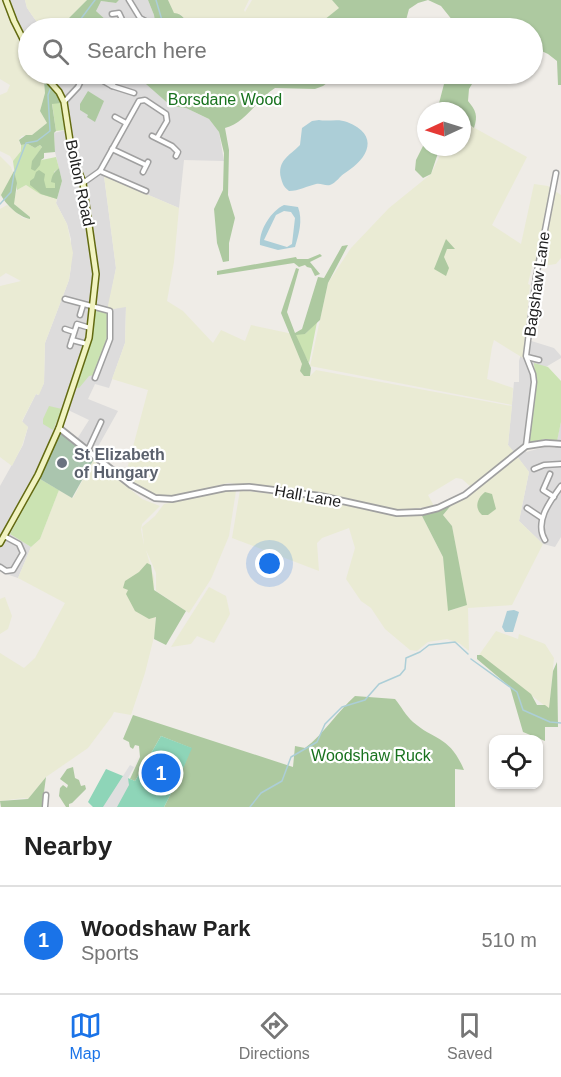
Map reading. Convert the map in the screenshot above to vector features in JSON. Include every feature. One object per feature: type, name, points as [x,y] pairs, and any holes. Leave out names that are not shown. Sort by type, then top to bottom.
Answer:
[{"type":"main road","points":[[6,0],[18,30]]},
{"type":"main road","name":"Bolton Road","points":[[0,543],[38,475],[58,428],[87,344],[96,274],[83,183],[72,153],[64,102],[51,84]]},
{"type":"street","points":[[129,0],[140,18]]},
{"type":"street","points":[[112,14],[118,13],[122,16],[127,14]]},
{"type":"street","points":[[64,102],[79,84]]},
{"type":"street","points":[[108,84],[135,94]]},
{"type":"street","points":[[83,183],[100,171],[135,104],[140,100],[145,100],[166,114],[166,120],[158,138]]},
{"type":"street","points":[[113,116],[126,123]]},
{"type":"street","points":[[152,136],[172,146],[179,154]]},
{"type":"street","points":[[112,149],[147,163],[143,172]]},
{"type":"street","points":[[100,171],[146,191]]},
{"type":"street","name":"Bagshaw Lane","points":[[526,447],[534,382],[527,358],[536,277],[556,173]]},
{"type":"street","points":[[65,299],[110,311],[110,339],[95,378]]},
{"type":"street","points":[[80,315],[83,305]]},
{"type":"street","points":[[70,346],[77,324],[90,328]]},
{"type":"street","points":[[65,329],[74,332]]},
{"type":"street","points":[[72,340],[87,344]]},
{"type":"street","points":[[527,358],[539,360]]},
{"type":"street","points":[[88,450],[100,422]]},
{"type":"street","name":"Hall Lane","points":[[58,428],[131,484],[155,498],[172,499],[225,488],[249,487],[320,496],[385,511],[411,513],[431,510],[465,495],[526,447]]},
{"type":"street","points":[[526,447],[546,443],[561,444]]},
{"type":"street","points":[[534,469],[544,465],[561,464]]},
{"type":"street","points":[[550,474],[543,490],[554,497]]},
{"type":"street","points":[[545,540],[540,532],[542,518],[561,486]]},
{"type":"street","points":[[527,508],[542,518]]},
{"type":"street","points":[[0,567],[6,571],[13,570],[23,553],[19,544],[4,536]]},
{"type":"street","points":[[45,807],[46,795]]},
{"type":"shaded area","points":[[2,0],[25,0],[34,18],[18,18],[18,36]]},
{"type":"shaded area","points":[[119,0],[148,0],[154,18],[104,18],[96,11],[101,1],[116,3]]},
{"type":"shaded area","points":[[57,84],[147,84],[171,106],[186,108],[209,119],[219,132],[224,161],[184,160],[179,208],[104,176],[116,268],[108,310],[126,306],[125,343],[109,388],[95,384],[88,399],[118,411],[95,452],[77,439],[89,420],[68,410],[40,479],[10,534],[31,547],[18,578],[0,570],[0,486],[23,445],[28,427],[22,422],[44,383],[45,343],[69,280],[71,267],[71,239],[67,224],[56,203],[62,181],[55,152],[54,133],[66,130],[62,104],[53,90]]},
{"type":"shaded area","points":[[525,339],[554,348],[561,356],[544,368],[533,365],[526,452],[545,447],[555,448],[561,422],[561,537],[555,547],[543,544],[519,521],[529,472],[508,445],[514,382],[519,382],[519,361]]},
{"type":"shaded area","points":[[130,765],[134,767],[128,778],[129,785],[117,807],[103,807]]},
{"type":"green space","points":[[0,0],[2,0],[18,37],[18,84],[44,84],[45,93],[40,111],[47,123],[32,135],[22,136],[19,139],[21,151],[13,161],[10,156],[0,151],[0,95],[7,92],[10,85],[0,79]]},
{"type":"green space","points":[[25,0],[87,0],[69,18],[34,18]]},
{"type":"green space","points":[[87,0],[119,0],[116,3],[101,1],[96,11],[104,18],[69,18]]},
{"type":"green space","points":[[148,0],[168,0],[174,13],[184,18],[154,18]]},
{"type":"green space","points":[[168,0],[249,0],[245,12],[252,0],[332,0],[340,8],[327,18],[184,18],[180,14],[174,14]]},
{"type":"green space","points":[[332,0],[428,0],[409,9],[407,18],[326,18],[339,8]]},
{"type":"green space","points":[[428,0],[561,0],[561,85],[558,85],[557,61],[543,52],[543,18],[451,18],[441,6]]},
{"type":"green space","points":[[44,84],[47,84],[56,93],[61,103],[52,104],[56,131],[54,133],[55,152],[44,153],[44,158],[35,171],[31,169],[32,161],[42,147],[40,145],[35,148],[28,144],[21,145],[19,140],[26,135],[32,135],[47,123],[40,111],[45,93]]},
{"type":"green space","name":"Borsdane Wood","points":[[146,84],[326,84],[315,89],[275,88],[239,121],[225,128],[229,150],[228,195],[235,218],[229,243],[229,261],[223,262],[217,243],[214,209],[223,190],[224,153],[219,132],[209,119],[186,108],[171,106]]},
{"type":"green space","points":[[444,84],[472,84],[468,101],[439,102]]},
{"type":"green space","points":[[88,91],[104,101],[95,122],[80,110],[80,104]]},
{"type":"green space","points":[[52,103],[60,103],[65,130],[56,131]]},
{"type":"green space","points":[[471,105],[476,113],[474,128],[471,126]]},
{"type":"green space","points":[[471,126],[527,157],[492,225],[521,244],[534,184],[548,186],[561,195],[561,258],[556,264],[542,266],[533,262],[528,284],[530,285],[523,358],[494,340],[492,347],[487,379],[513,388],[512,405],[310,366],[328,283],[351,248],[389,208],[431,174],[440,156],[471,156]]},
{"type":"green space","points":[[28,144],[35,148],[40,145],[42,147],[32,162],[56,157],[59,168],[54,172],[57,199],[40,194],[26,185],[17,190],[13,161],[21,151],[21,145]]},
{"type":"green space","points":[[0,156],[11,167],[15,178],[0,197]]},
{"type":"green space","points":[[418,156],[437,156],[431,174],[423,178],[415,170]]},
{"type":"green space","points":[[59,168],[62,181],[57,199],[41,194],[30,185],[30,181],[39,170],[45,174],[46,188],[55,188],[55,183],[51,180]]},
{"type":"green space","points":[[14,171],[17,183],[14,204],[30,219],[13,210],[1,195]]},
{"type":"green space","points":[[104,176],[179,208],[174,262],[167,301],[183,311],[213,343],[221,330],[245,341],[251,325],[293,334],[310,376],[316,370],[512,406],[508,445],[514,452],[471,487],[462,479],[456,478],[428,495],[434,506],[402,510],[385,509],[317,493],[228,483],[175,496],[157,495],[130,481],[125,477],[148,390],[112,379],[125,343],[126,307],[107,310],[116,268]]},
{"type":"green space","points":[[26,185],[41,194],[57,199],[56,203],[67,224],[73,253],[69,280],[45,343],[44,383],[22,421],[28,427],[12,466],[0,457],[0,286],[21,281],[6,273],[0,277],[0,209],[7,205],[23,218],[30,219],[13,201],[17,190]]},
{"type":"green space","points":[[446,239],[455,249],[447,249],[444,257],[449,268],[446,276],[434,269]]},
{"type":"green space","points":[[348,245],[328,283],[320,320],[305,334],[296,335],[311,368],[310,376],[304,376],[300,371],[302,364],[281,313],[296,268],[299,269],[287,312],[295,333],[302,329],[318,277],[324,278],[342,246]]},
{"type":"green space","points":[[320,254],[322,256],[310,262],[320,274],[315,276],[311,268],[305,265],[299,267],[294,263],[217,275],[217,271],[296,257],[297,259],[308,259]]},
{"type":"green space","points":[[94,311],[108,313],[107,337],[95,375],[89,376],[79,388],[75,387],[89,345]]},
{"type":"green space","points":[[317,322],[309,363],[293,334],[305,334]]},
{"type":"green space","points":[[534,363],[548,367],[561,381],[561,422],[557,441],[545,439],[528,444],[535,381]]},
{"type":"green space","points":[[49,406],[62,409],[53,430],[43,424]]},
{"type":"green space","points":[[59,431],[94,459],[72,498],[40,479]]},
{"type":"green space","points":[[517,456],[529,472],[519,521],[543,544],[512,605],[468,608],[469,651],[459,643],[447,639],[428,642],[417,651],[410,650],[385,629],[371,608],[361,601],[346,579],[355,548],[349,528],[322,538],[317,543],[319,571],[232,538],[240,490],[321,500],[405,517],[421,514],[443,557],[449,611],[466,605],[452,526],[443,515],[453,503]]},
{"type":"green space","points":[[94,459],[142,499],[160,506],[142,524],[141,530],[144,545],[142,527],[164,504],[234,489],[236,491],[229,536],[211,579],[189,613],[156,591],[156,573],[146,550],[154,578],[156,629],[131,715],[114,712],[88,748],[46,777],[28,799],[0,801],[0,653],[24,668],[35,658],[65,603],[18,578],[31,547],[40,539],[59,490],[73,498]]},
{"type":"green space","points":[[40,479],[59,490],[40,539],[31,547],[10,534]]},
{"type":"green space","points":[[485,492],[492,494],[496,509],[488,515],[482,515],[478,509],[478,503]]},
{"type":"green space","points":[[453,503],[443,515],[452,526],[467,605],[448,611],[443,557],[421,514],[436,511]]},
{"type":"green space","points":[[147,563],[151,565],[154,590],[186,611],[166,645],[154,639],[156,617],[149,619],[135,611],[126,594],[128,590],[123,588],[125,581],[139,572]]},
{"type":"green space","points":[[209,587],[226,596],[230,614],[214,643],[197,636],[191,644],[171,647]]},
{"type":"green space","points":[[5,597],[12,616],[8,629],[0,634],[0,599]]},
{"type":"green space","points":[[496,631],[518,639],[519,634],[545,644],[554,658],[549,709],[479,655]]},
{"type":"green space","points":[[477,655],[481,655],[531,694],[537,705],[545,705],[549,708],[553,671],[557,662],[558,727],[545,727],[545,741],[543,735],[530,735],[523,732],[510,687],[477,659]]},
{"type":"green space","name":"Woodshaw Ruck","points":[[355,696],[395,699],[413,722],[448,745],[464,770],[455,769],[455,807],[164,807],[191,748],[161,736],[135,781],[130,779],[140,757],[139,746],[135,745],[133,749],[129,742],[123,739],[133,715],[293,767],[295,746],[305,748]]},
{"type":"green space","points":[[161,736],[192,748],[164,807],[93,807],[88,802],[106,769],[135,781]]},
{"type":"green space","points":[[73,767],[75,778],[79,780],[81,786],[85,785],[86,789],[69,804],[69,807],[66,807],[59,796],[60,788],[63,785],[67,788],[68,785],[60,779],[67,769]]},
{"type":"green space","points":[[46,777],[42,807],[1,807],[0,801],[28,799]]},
{"type":"water","points":[[312,121],[344,121],[357,127],[364,133],[367,140],[365,154],[360,161],[332,184],[316,184],[289,191],[281,178],[282,163],[300,145],[302,128]]},
{"type":"water","points":[[284,205],[298,207],[300,222],[295,247],[278,250],[260,245],[264,227],[270,216]],"holes":[[[284,211],[291,212],[295,218],[292,244],[287,247],[264,240],[276,215]]]},
{"type":"water","points":[[507,611],[519,612],[513,632],[505,632],[502,627]]},
{"type":"waterway","points":[[82,18],[95,0]]},
{"type":"waterway","points":[[156,0],[161,18]]},
{"type":"waterway","points":[[0,204],[11,192],[14,174],[26,143],[37,141],[50,131],[48,95],[51,87]]},
{"type":"waterway","points":[[250,807],[261,793],[282,781],[291,757],[317,742],[325,724],[342,707],[365,700],[379,684],[400,675],[405,669],[406,658],[429,645],[455,642],[468,654]]},
{"type":"waterway","points":[[471,659],[517,692],[523,710],[550,722],[561,723]]},
{"type":"place","name":"St Elizabeth of Hungary","points":[[62,463]]},
{"type":"place","name":"Woodshaw Park","points":[[161,773]]}]
